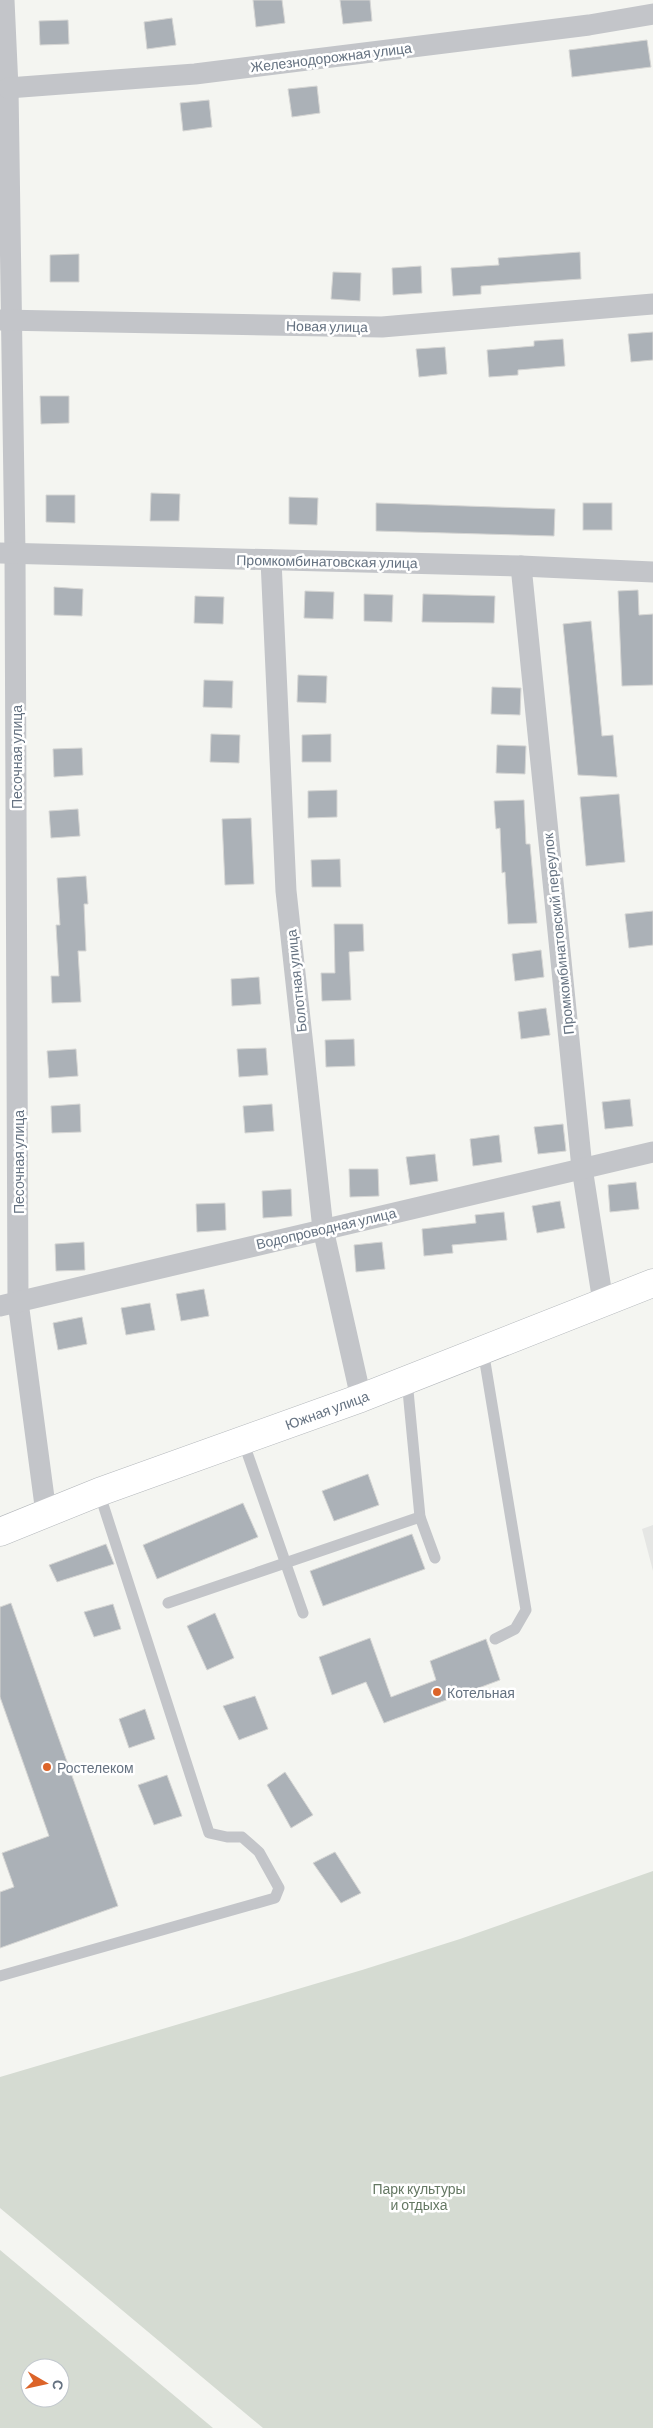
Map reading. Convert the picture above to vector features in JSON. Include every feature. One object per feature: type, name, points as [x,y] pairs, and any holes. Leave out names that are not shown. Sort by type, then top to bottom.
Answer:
[{"type":"street","name":"Песочная улица","points":[[4,0],[8,88],[6,320],[9,1304],[46,1513]]},
{"type":"street","name":"Железнодорожная улица","points":[[8,88],[195,74],[589,26],[653,14]]},
{"type":"street","name":"Новая улица","points":[[6,320],[382,327],[653,304]]},
{"type":"street","name":"Промкомбинатовская улица","points":[[8,553],[521,566],[653,572]]},
{"type":"street","name":"Болотная улица","points":[[271,560],[286,891],[323,1228],[360,1398]]},
{"type":"street","name":"Промкомбинатовский переулок","points":[[521,566],[582,1168],[603,1302]]},
{"type":"street","name":"Водопроводная улица","points":[[9,1304],[323,1228],[653,1152]]},
{"type":"street","name":"Южная улица","points":[[0,1532],[99,1492],[360,1398],[483,1348],[653,1283]]},
{"type":"lane","points":[[483,1348],[526,1610],[515,1629],[494,1639]]},
{"type":"lane","points":[[407,1378],[420,1517],[435,1558]]},
{"type":"lane","points":[[243,1441],[303,1613]]},
{"type":"lane","points":[[0,1976],[275,1898],[279,1888],[259,1852],[242,1837],[227,1837],[209,1833],[99,1492]]},
{"type":"lane","points":[[168,1603],[420,1517]]},
{"type":"shaded area","points":[[653,1525],[653,1571],[642,1529]]},
{"type":"green space","name":"Парк культуры и отдыха","points":[[653,1871],[653,2428],[263,2428],[0,2208],[0,2077],[362,1970],[460,1939]]},
{"type":"green space","points":[[0,2250],[213,2428],[0,2428]]},
{"type":"building","points":[[253,0],[282,0],[285,23],[256,27]]},
{"type":"building","points":[[340,0],[370,0],[372,21],[343,24]]},
{"type":"building","points":[[172,18],[176,45],[147,49],[144,22]]},
{"type":"building","points":[[68,20],[69,44],[40,45],[39,21]]},
{"type":"building","points":[[647,40],[651,67],[572,77],[569,50]]},
{"type":"building","points":[[317,86],[320,113],[292,117],[288,89]]},
{"type":"building","points":[[209,100],[212,127],[183,131],[180,103]]},
{"type":"building","points":[[580,252],[581,279],[481,286],[481,294],[453,296],[451,268],[499,265],[498,258]]},
{"type":"building","points":[[79,254],[79,282],[50,282],[50,255]]},
{"type":"building","points":[[421,266],[422,293],[393,295],[392,268]]},
{"type":"building","points":[[333,272],[361,273],[360,301],[331,299]]},
{"type":"building","points":[[653,332],[653,360],[631,362],[628,334]]},
{"type":"building","points":[[563,339],[565,366],[518,370],[518,375],[489,377],[487,350],[534,346],[534,341]]},
{"type":"building","points":[[445,347],[447,374],[419,377],[416,349]]},
{"type":"building","points":[[40,396],[69,396],[69,423],[41,424]]},
{"type":"building","points":[[151,493],[180,494],[179,521],[150,521]]},
{"type":"building","points":[[46,495],[75,495],[75,523],[46,522]]},
{"type":"building","points":[[289,497],[318,498],[317,525],[289,524]]},
{"type":"building","points":[[376,503],[555,509],[554,536],[376,531]]},
{"type":"building","points":[[583,503],[612,503],[612,530],[583,530]]},
{"type":"building","points":[[54,587],[83,589],[82,616],[54,615]]},
{"type":"building","points":[[638,590],[639,615],[653,614],[653,685],[622,686],[618,591]]},
{"type":"building","points":[[305,591],[334,592],[333,619],[304,618]]},
{"type":"building","points":[[364,594],[393,595],[392,622],[364,621]]},
{"type":"building","points":[[423,594],[495,596],[494,623],[422,622]]},
{"type":"building","points":[[195,596],[224,597],[223,624],[194,623]]},
{"type":"building","points":[[591,621],[602,736],[613,735],[617,777],[578,775],[563,624]]},
{"type":"building","points":[[298,675],[327,676],[326,703],[297,702]]},
{"type":"building","points":[[204,680],[233,681],[232,708],[203,707]]},
{"type":"building","points":[[492,687],[521,688],[520,715],[491,714]]},
{"type":"building","points":[[211,734],[240,735],[239,763],[210,762]]},
{"type":"building","points":[[331,734],[331,762],[302,762],[302,735]]},
{"type":"building","points":[[497,745],[526,746],[525,774],[496,773]]},
{"type":"building","points":[[82,748],[83,775],[54,777],[53,749]]},
{"type":"building","points":[[337,790],[337,817],[308,818],[308,791]]},
{"type":"building","points":[[619,794],[625,862],[586,866],[580,797]]},
{"type":"building","points":[[524,800],[526,844],[530,844],[537,923],[508,924],[505,872],[502,873],[500,828],[496,829],[494,801]]},
{"type":"building","points":[[78,809],[80,836],[51,838],[49,811]]},
{"type":"building","points":[[251,818],[254,884],[225,885],[222,819]]},
{"type":"building","points":[[340,859],[341,887],[312,887],[311,860]]},
{"type":"building","points":[[86,876],[88,904],[84,904],[86,951],[78,951],[81,1002],[52,1003],[51,976],[59,976],[56,925],[60,925],[57,878]]},
{"type":"building","points":[[653,911],[653,945],[629,948],[625,914]]},
{"type":"building","points":[[334,924],[363,924],[364,951],[349,952],[351,1000],[322,1001],[321,973],[335,973]]},
{"type":"building","points":[[541,950],[544,977],[515,981],[512,954]]},
{"type":"building","points":[[259,977],[261,1004],[232,1006],[231,979]]},
{"type":"building","points":[[546,1008],[550,1035],[521,1039],[518,1012]]},
{"type":"building","points":[[354,1039],[355,1066],[326,1067],[325,1040]]},
{"type":"building","points":[[266,1048],[268,1075],[239,1077],[237,1049]]},
{"type":"building","points":[[76,1049],[78,1076],[49,1078],[47,1051]]},
{"type":"building","points":[[630,1099],[633,1126],[605,1129],[602,1102]]},
{"type":"building","points":[[80,1104],[81,1132],[52,1133],[51,1106]]},
{"type":"building","points":[[272,1104],[274,1131],[245,1133],[243,1106]]},
{"type":"building","points":[[563,1124],[566,1151],[538,1154],[534,1127]]},
{"type":"building","points":[[499,1135],[502,1162],[473,1166],[470,1139]]},
{"type":"building","points":[[435,1154],[438,1181],[410,1185],[406,1157]]},
{"type":"building","points":[[349,1169],[378,1169],[379,1196],[350,1197]]},
{"type":"building","points":[[636,1182],[639,1209],[610,1212],[608,1185]]},
{"type":"building","points":[[291,1189],[292,1216],[263,1218],[262,1191]]},
{"type":"building","points":[[560,1201],[565,1228],[537,1233],[532,1206]]},
{"type":"building","points":[[225,1203],[226,1230],[197,1232],[196,1204]]},
{"type":"building","points":[[504,1212],[507,1240],[452,1245],[453,1253],[424,1256],[422,1229],[476,1223],[475,1215]]},
{"type":"building","points":[[84,1242],[85,1270],[56,1271],[55,1244]]},
{"type":"building","points":[[382,1242],[385,1269],[356,1272],[354,1245]]},
{"type":"building","points":[[204,1289],[209,1316],[181,1321],[176,1294]]},
{"type":"building","points":[[150,1303],[155,1330],[126,1335],[121,1308]]},
{"type":"building","points":[[82,1317],[87,1344],[58,1350],[53,1323]]},
{"type":"building","points":[[368,1474],[379,1505],[334,1521],[322,1491]]},
{"type":"building","points":[[243,1503],[258,1537],[157,1579],[143,1545]]},
{"type":"building","points":[[412,1534],[425,1569],[323,1606],[310,1571]]},
{"type":"building","points":[[106,1544],[114,1564],[57,1582],[49,1565]]},
{"type":"building","name":"Ростелеком","points":[[11,1603],[118,1906],[0,1948],[0,1892],[14,1887],[2,1853],[49,1836],[0,1697],[0,1607]]},
{"type":"building","points":[[113,1604],[121,1629],[94,1637],[84,1612]]},
{"type":"building","points":[[215,1613],[234,1658],[207,1670],[187,1626]]},
{"type":"building","name":"Котельная","points":[[370,1638],[391,1697],[436,1680],[430,1661],[486,1639],[500,1680],[384,1723],[366,1682],[332,1695],[319,1657]]},
{"type":"building","points":[[255,1696],[268,1729],[239,1740],[223,1706]]},
{"type":"building","points":[[145,1709],[155,1739],[129,1748],[119,1719]]},
{"type":"building","points":[[285,1772],[313,1815],[291,1828],[267,1785]]},
{"type":"building","points":[[167,1775],[182,1816],[154,1825],[138,1785]]},
{"type":"building","points":[[335,1852],[361,1893],[341,1903],[313,1863]]},
{"type":"place","name":"Котельная","points":[[437,1692]]},
{"type":"place","name":"Ростелеком","points":[[47,1767]]}]
